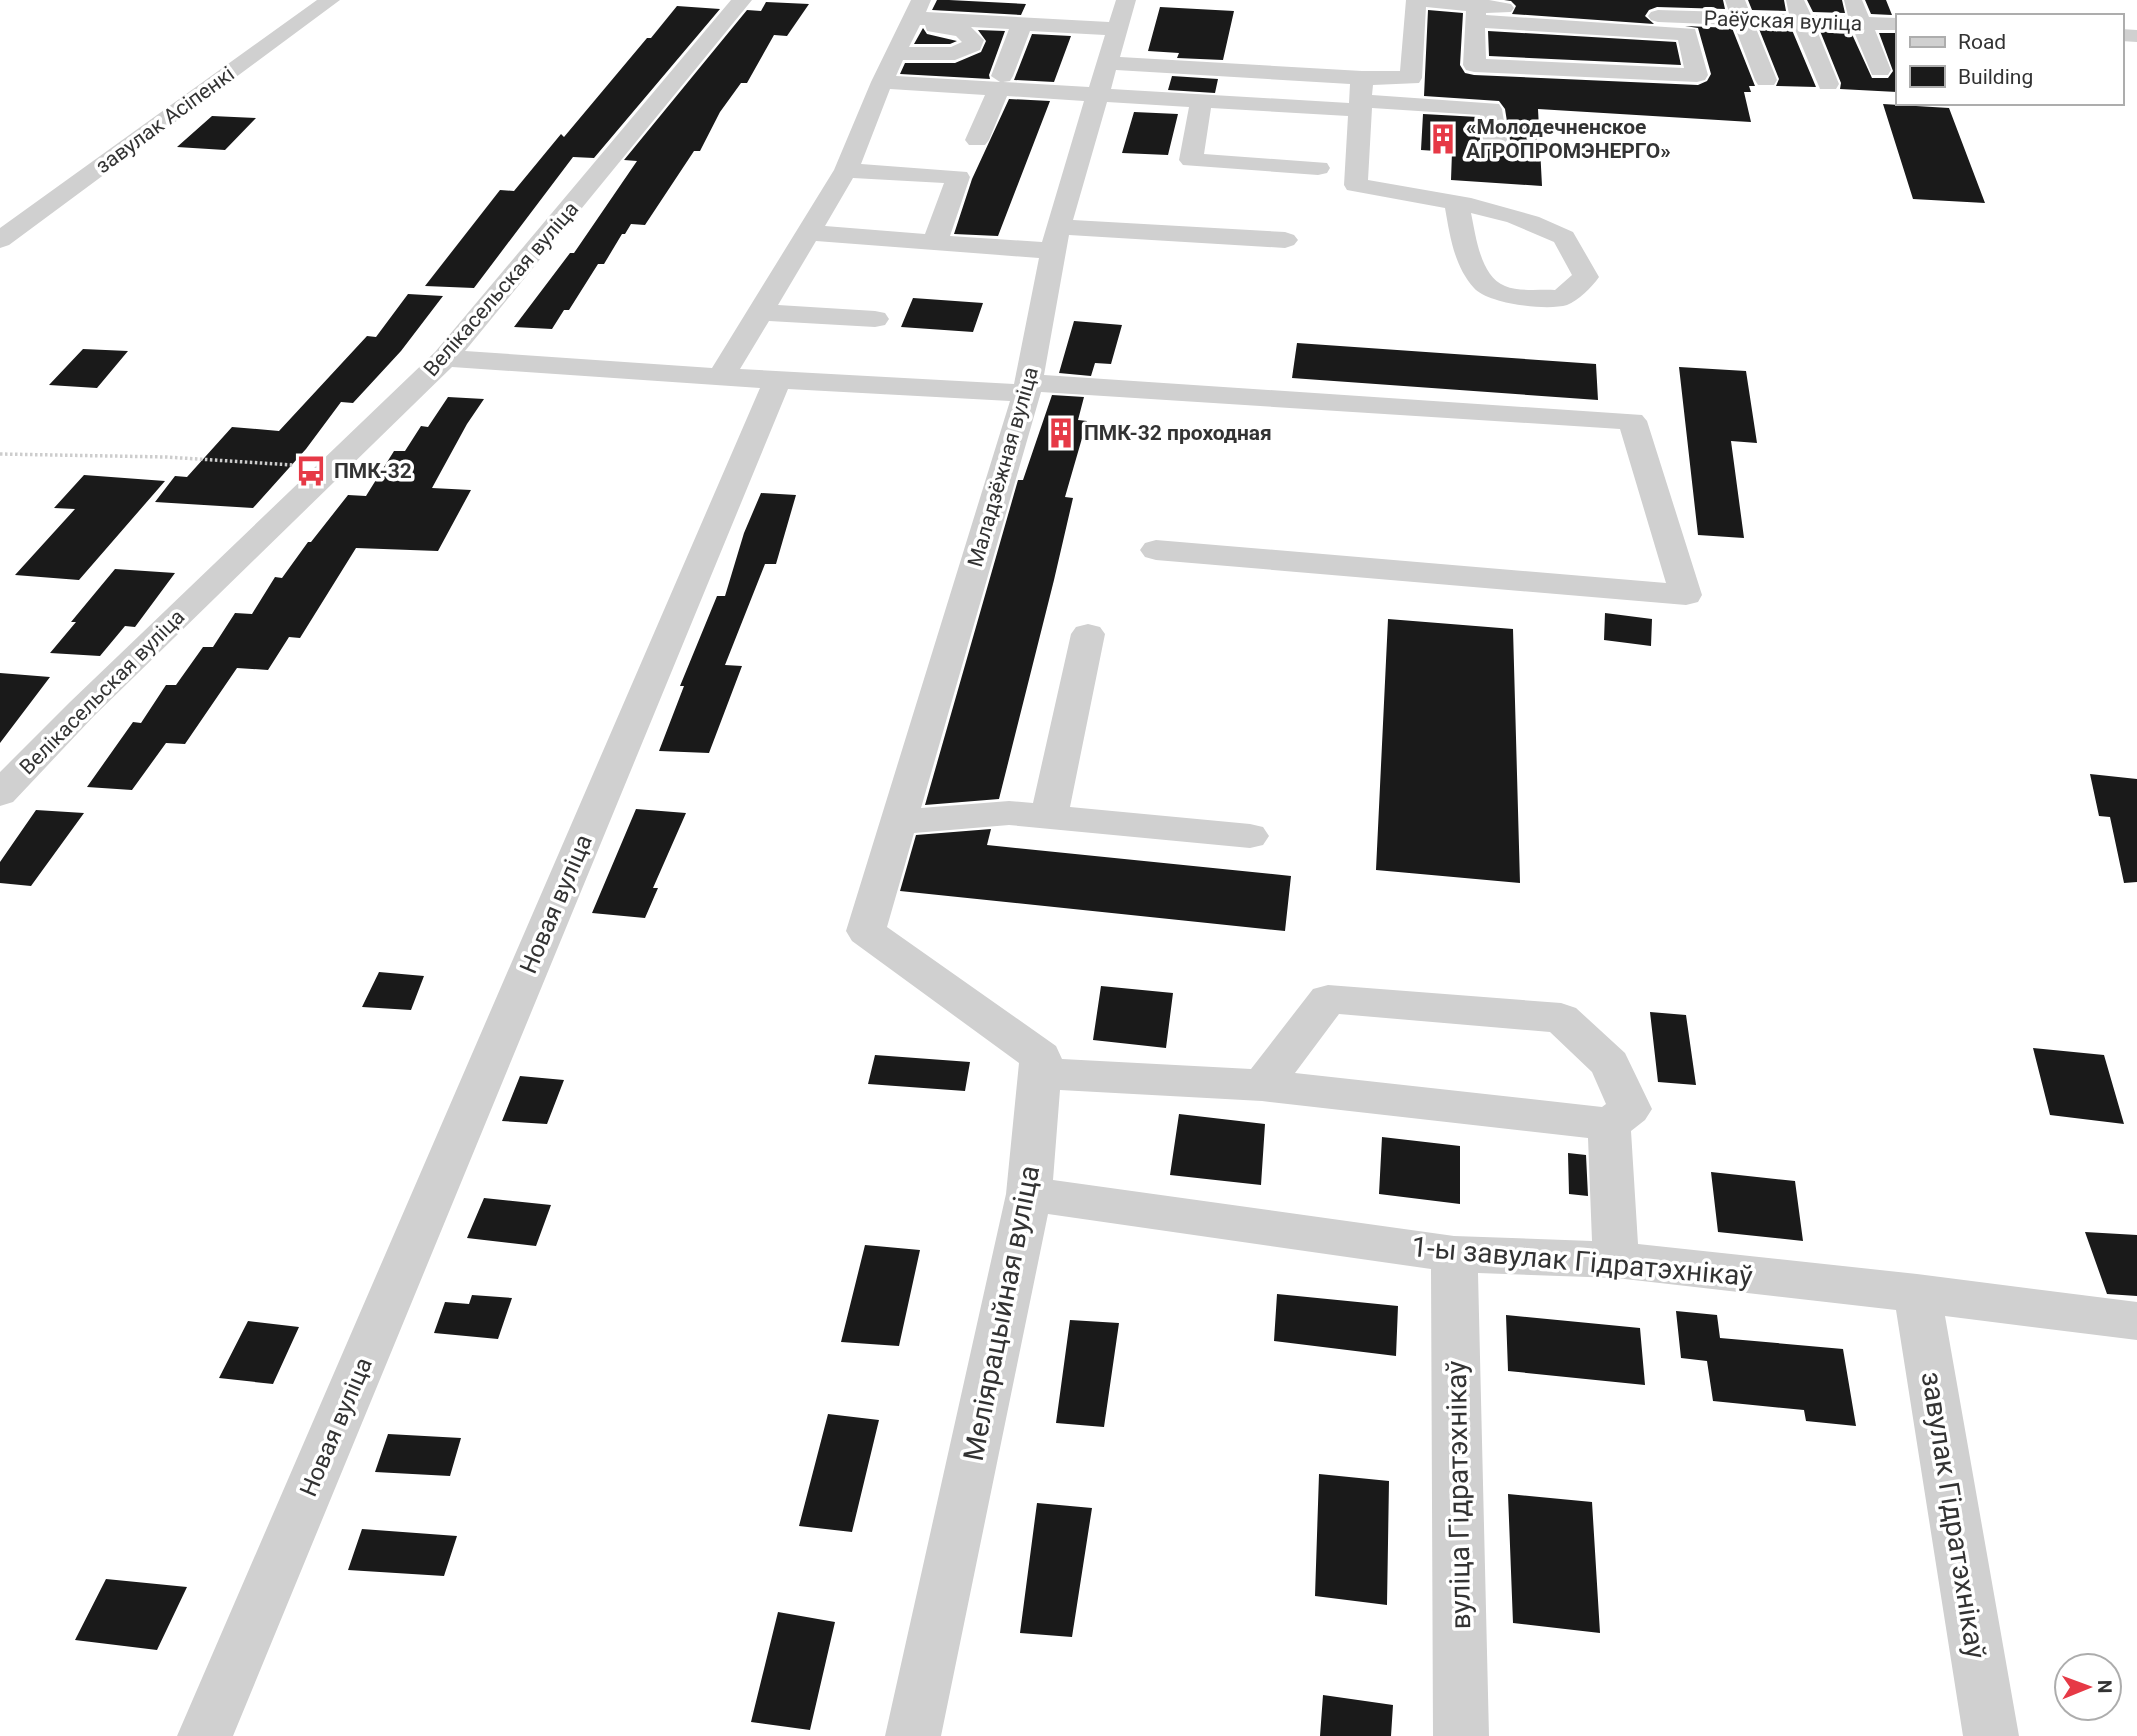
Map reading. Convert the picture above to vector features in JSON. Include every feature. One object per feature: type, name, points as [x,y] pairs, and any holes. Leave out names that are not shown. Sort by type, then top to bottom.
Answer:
[{"type":"street","name":"завулак Асіпенкі","points":[[0,240],[330,0]]},
{"type":"street","name":"Велікасельская вуліца","points":[[0,794],[82,709],[445,358],[742,0]]},
{"type":"street","name":"Маладзёжная вуліца","points":[[866,931],[1028,388],[1056,239],[1126,0]]},
{"type":"street","points":[[1108,63],[1248,66],[1361,96],[1411,78],[1416,0]]},
{"type":"street","name":"Раёўская вуліца","points":[[1416,0],[1478,9],[1532,4],[1630,11],[1675,9],[1742,21],[1896,24]]},
{"type":"street","points":[[1735,0],[1766,80]]},
{"type":"street","points":[[1794,0],[1828,84]]},
{"type":"street","points":[[1853,0],[1880,70]]},
{"type":"street","points":[[721,377],[846,170],[882,82],[917,9]]},
{"type":"street","points":[[917,9],[1021,24],[1117,29]]},
{"type":"street","points":[[896,54],[955,53],[972,45],[973,40],[962,31],[930,26],[917,9]]},
{"type":"street","points":[[1478,9],[1687,34],[1692,55],[1476,44],[1478,9]]},
{"type":"street","points":[[977,140],[1021,24]]},
{"type":"street","points":[[882,82],[1000,82],[1099,94],[1201,101],[1361,96],[1490,109],[1495,140]]},
{"type":"street","points":[[1361,96],[1356,185],[1457,204],[1510,215],[1564,237],[1586,277],[1561,298],[1497,293],[1482,284],[1465,249],[1457,204]]},
{"type":"street","points":[[1201,101],[1191,160],[1318,168]]},
{"type":"street","points":[[846,170],[958,177],[935,242]]},
{"type":"street","points":[[810,233],[935,242],[1056,239],[1285,240]]},
{"type":"street","points":[[758,312],[875,319]]},
{"type":"street","points":[[445,358],[721,377],[1028,388],[1632,421],[1686,595],[1156,550]]},
{"type":"street","name":"Новая вуліца","points":[[205,1736],[778,379]]},
{"type":"street","points":[[1049,817],[1088,634]]},
{"type":"street","points":[[899,822],[1009,813],[1250,836]]},
{"type":"street","name":"Меліярацыйная вуліца","points":[[866,931],[1041,1056],[1029,1194],[913,1736]]},
{"type":"street","points":[[1039,1073],[1262,1084],[1609,1124],[1630,1109],[1609,1064],[1561,1018],[1328,999],[1262,1084]]},
{"type":"street","points":[[1609,1124],[1616,1261]]},
{"type":"street","name":"1-ы завулак Гідратэхнікаў","points":[[1029,1194],[1454,1254],[1616,1261],[1917,1293],[2137,1321]]},
{"type":"street","name":"вуліца Гідратэхнікаў","points":[[1454,1254],[1461,1736]]},
{"type":"street","name":"завулак Гідратэхнікаў","points":[[1917,1293],[1991,1736]]},
{"type":"path","points":[[0,454],[166,457],[332,467]]},
{"type":"building","points":[[937,0],[1026,4],[1021,15],[932,10]]},
{"type":"building","points":[[1504,0],[1723,0],[1725,9],[1657,7],[1649,10],[1645,16],[1654,24],[1512,14],[1516,6],[1511,1]]},
{"type":"building","points":[[1748,0],[1784,0],[1786,11],[1752,10]]},
{"type":"building","points":[[1807,0],[1842,0],[1845,13],[1813,12]]},
{"type":"building","points":[[1865,0],[1886,0],[1892,15],[1871,14]]},
{"type":"building","points":[[766,2],[809,4],[787,36],[774,35],[747,83],[741,83],[720,112],[700,151],[694,151],[645,225],[631,224],[625,234],[622,234],[604,264],[598,264],[569,310],[564,310],[552,329],[514,327],[570,253],[574,253],[637,161],[624,160],[747,10],[761,11]]},
{"type":"building","points":[[677,6],[720,9],[594,158],[573,157],[474,288],[425,286],[500,190],[514,191],[561,134],[564,137]]},
{"type":"building","points":[[1160,7],[1234,11],[1223,60],[1177,58],[1179,53],[1148,51]]},
{"type":"building","points":[[1428,10],[1463,13],[1460,65],[1465,73],[1474,75],[1698,85],[1707,81],[1711,74],[1698,28],[1685,26],[1732,28],[1755,86],[1749,86],[1751,92],[1744,92],[1751,122],[1538,109],[1542,186],[1451,180],[1452,152],[1421,150],[1423,114],[1478,117],[1480,140],[1487,148],[1503,148],[1510,140],[1505,109],[1499,101],[1424,96]]},
{"type":"building","points":[[923,28],[927,34],[957,41],[950,44],[914,44]]},
{"type":"building","points":[[1759,29],[1792,30],[1816,87],[1776,86],[1779,79]]},
{"type":"building","points":[[978,30],[1005,31],[989,75],[990,79],[900,74],[905,63],[955,63],[981,52],[986,41]]},
{"type":"building","points":[[1488,31],[1676,42],[1681,65],[1489,56]]},
{"type":"building","points":[[1820,31],[1851,32],[1872,78],[1888,78],[1893,71],[1879,33],[1896,33],[1896,92],[1840,89],[1841,83]]},
{"type":"building","points":[[1032,34],[1071,36],[1054,82],[1014,80]]},
{"type":"building","points":[[1172,76],[1218,79],[1215,93],[1168,90]]},
{"type":"building","points":[[1009,99],[1050,101],[998,236],[954,234],[972,179]]},
{"type":"building","points":[[1883,104],[1949,108],[1985,203],[1913,199]]},
{"type":"building","points":[[1134,112],[1178,114],[1168,155],[1122,153]]},
{"type":"building","points":[[212,116],[256,118],[225,150],[177,147]]},
{"type":"building","points":[[408,294],[443,296],[401,351],[353,403],[341,402],[306,449],[253,508],[155,502],[175,476],[187,477],[232,427],[279,431],[367,336],[376,337]]},
{"type":"building","points":[[913,298],[983,303],[973,332],[901,327]]},
{"type":"building","points":[[1074,321],[1122,325],[1111,364],[1095,363],[1091,376],[1059,373]]},
{"type":"building","points":[[1297,343],[1596,364],[1598,400],[1292,378]]},
{"type":"building","points":[[83,349],[128,351],[97,388],[49,385]]},
{"type":"building","points":[[1679,367],[1746,371],[1757,443],[1731,441],[1744,538],[1698,535]]},
{"type":"building","points":[[1052,395],[1084,397],[1078,420],[1087,421],[1065,497],[1073,498],[999,799],[925,805],[1018,480],[1023,480]]},
{"type":"building","points":[[448,397],[484,399],[432,488],[471,490],[438,551],[356,548],[300,638],[289,637],[268,670],[237,668],[185,744],[166,743],[132,790],[87,787],[133,722],[141,723],[166,685],[176,685],[203,647],[213,647],[235,613],[252,614],[275,577],[282,578],[348,495],[366,496],[394,451],[405,451],[421,426],[428,427]]},
{"type":"building","points":[[84,475],[165,481],[79,580],[15,575],[75,509],[54,508]]},
{"type":"building","points":[[761,493],[796,495],[776,564],[765,564],[725,665],[742,666],[709,753],[659,751],[684,686],[680,686],[717,596],[725,596],[744,533]]},
{"type":"building","points":[[115,569],[175,573],[135,627],[125,626],[100,656],[50,653],[76,622],[71,622]]},
{"type":"building","points":[[1605,613],[1652,619],[1651,646],[1604,640]]},
{"type":"building","points":[[1388,619],[1513,629],[1520,883],[1376,870]]},
{"type":"building","points":[[0,673],[50,677],[0,743]]},
{"type":"building","points":[[2090,774],[2137,779],[2137,882],[2124,883],[2110,817],[2099,816]]},
{"type":"building","points":[[636,809],[686,813],[653,888],[658,888],[645,918],[592,913]]},
{"type":"building","points":[[36,810],[84,813],[31,886],[0,883],[0,862]]},
{"type":"building","points":[[991,829],[987,845],[1291,876],[1285,931],[900,891],[916,835]]},
{"type":"building","points":[[379,972],[424,976],[411,1010],[362,1007]]},
{"type":"building","points":[[1101,986],[1173,993],[1166,1048],[1093,1040]]},
{"type":"building","points":[[1650,1012],[1686,1015],[1696,1085],[1658,1082]]},
{"type":"building","points":[[2033,1048],[2104,1055],[2124,1124],[2050,1115]]},
{"type":"building","points":[[875,1055],[970,1062],[965,1091],[868,1084]]},
{"type":"building","points":[[520,1076],[564,1080],[547,1124],[502,1121]]},
{"type":"building","points":[[1179,1114],[1265,1124],[1261,1185],[1170,1175]]},
{"type":"building","points":[[1382,1137],[1460,1146],[1460,1204],[1379,1194]]},
{"type":"building","points":[[1568,1153],[1586,1155],[1588,1196],[1569,1194]]},
{"type":"building","points":[[1711,1172],[1795,1181],[1803,1241],[1718,1232]]},
{"type":"building","points":[[484,1198],[551,1205],[536,1246],[467,1238]]},
{"type":"building","points":[[2085,1232],[2137,1235],[2137,1296],[2107,1294]]},
{"type":"building","points":[[865,1245],[920,1250],[899,1346],[841,1342]]},
{"type":"building","points":[[1277,1294],[1398,1306],[1396,1356],[1274,1341]]},
{"type":"building","points":[[472,1295],[512,1298],[498,1339],[434,1333],[445,1302],[469,1304]]},
{"type":"building","points":[[1676,1311],[1717,1315],[1720,1338],[1843,1349],[1856,1426],[1806,1421],[1804,1410],[1713,1401],[1707,1361],[1681,1358]]},
{"type":"building","points":[[1506,1315],[1640,1328],[1645,1385],[1508,1371]]},
{"type":"building","points":[[1070,1320],[1119,1323],[1104,1427],[1056,1423]]},
{"type":"building","points":[[248,1321],[299,1327],[273,1384],[219,1378]]},
{"type":"building","points":[[828,1414],[879,1420],[852,1532],[799,1526]]},
{"type":"building","points":[[388,1434],[461,1438],[450,1476],[375,1472]]},
{"type":"building","points":[[1319,1474],[1389,1481],[1387,1605],[1315,1596]]},
{"type":"building","points":[[1508,1494],[1592,1502],[1600,1633],[1513,1623]]},
{"type":"building","points":[[1037,1503],[1092,1508],[1072,1637],[1020,1633]]},
{"type":"building","points":[[362,1529],[457,1536],[444,1576],[348,1570]]},
{"type":"building","points":[[106,1579],[187,1587],[157,1650],[75,1640]]},
{"type":"building","points":[[778,1612],[835,1622],[810,1730],[751,1722]]},
{"type":"building","points":[[1323,1695],[1393,1705],[1391,1736],[1320,1736]]},
{"type":"place","name":"«Молодечненское АГРОПРОМЭНЕРГО»","points":[[1443,139]]},
{"type":"place","name":"ПМК-32 проходная","points":[[1061,433]]},
{"type":"place","name":"ПМК-32","points":[[311,471]]}]
